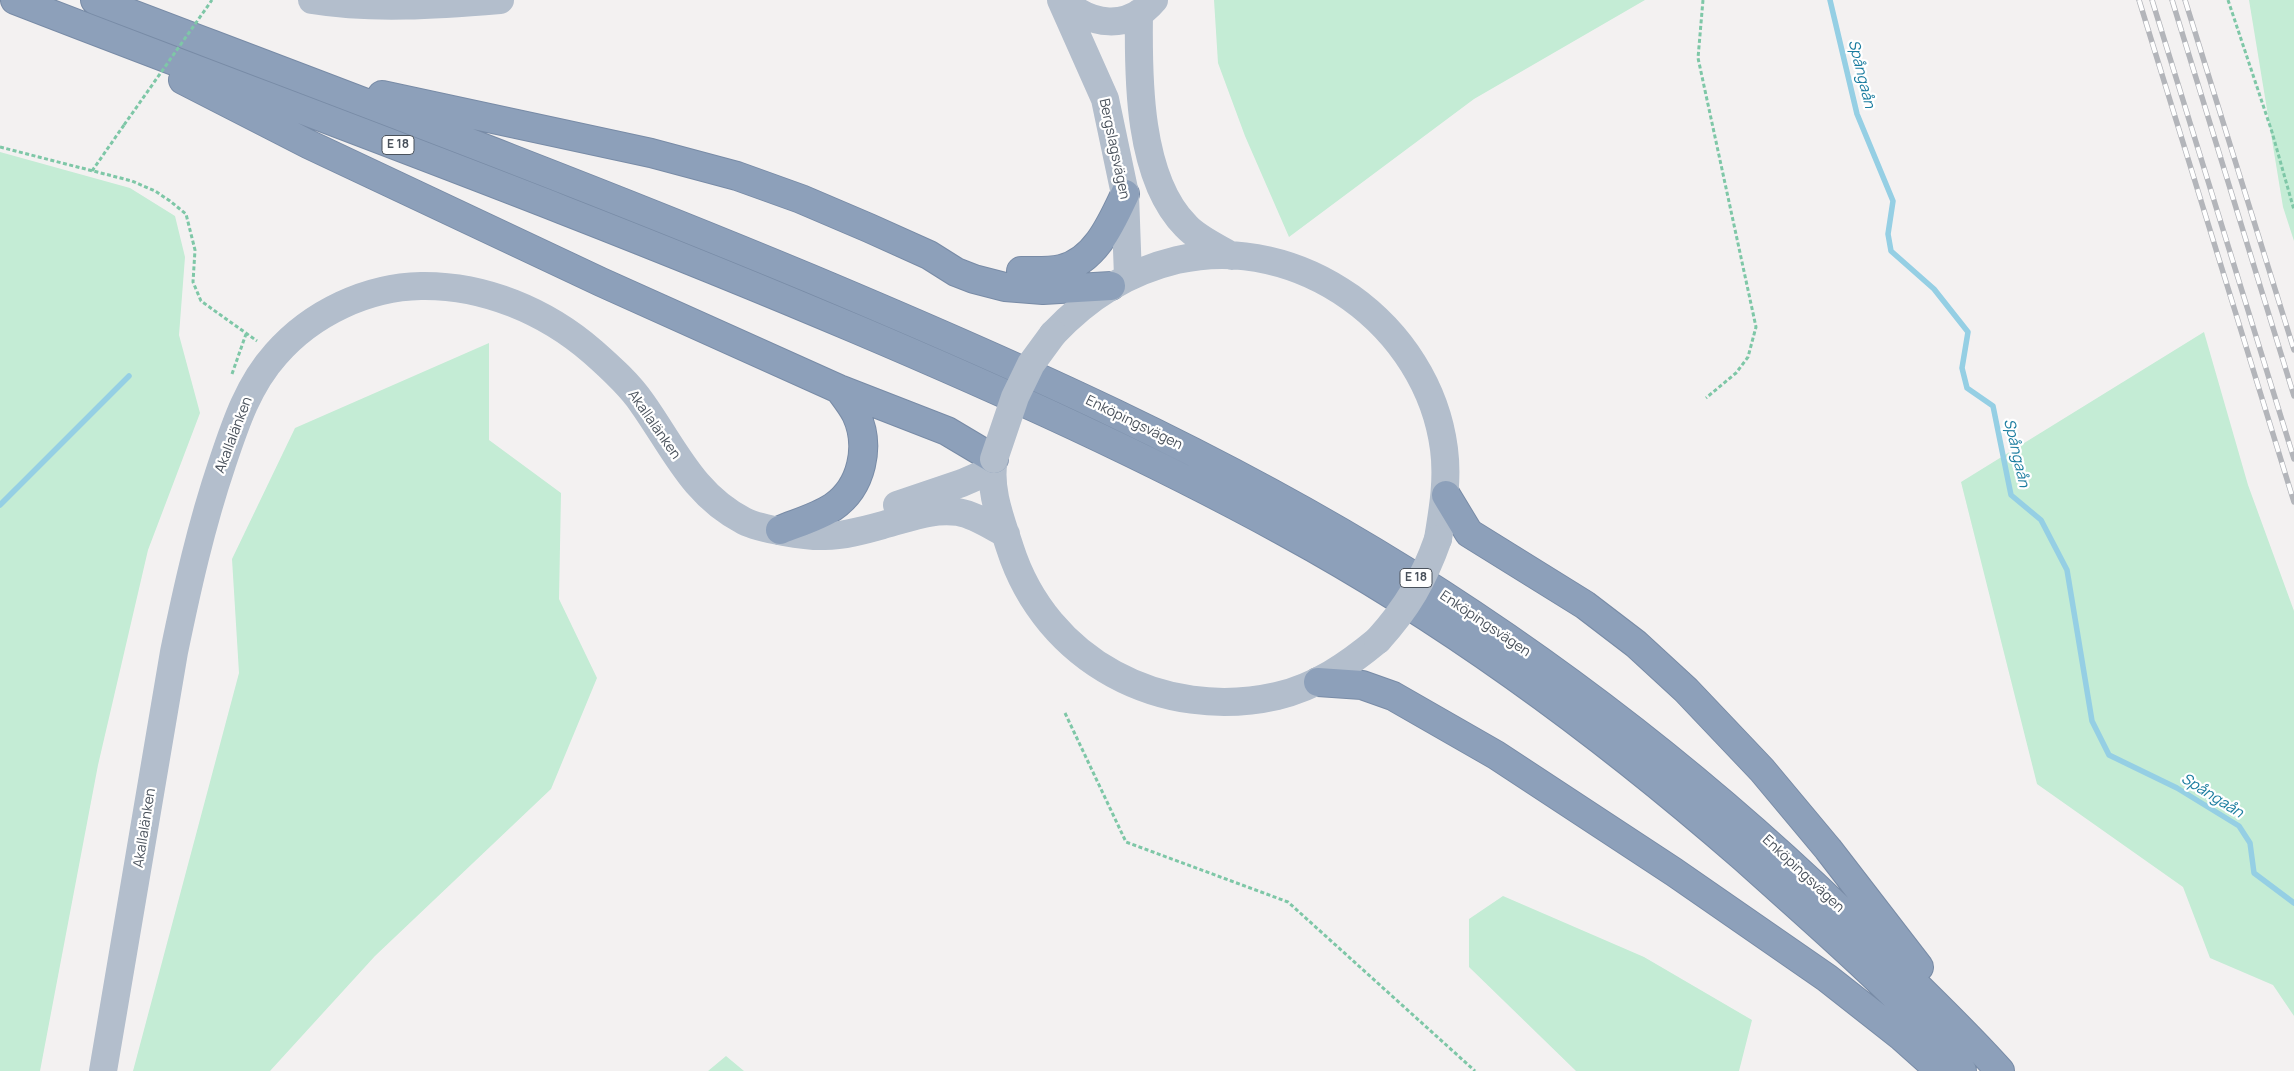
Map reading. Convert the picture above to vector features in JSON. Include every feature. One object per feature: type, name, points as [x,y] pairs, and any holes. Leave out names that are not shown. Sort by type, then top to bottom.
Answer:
[{"type":"highway","name":"E 18","points":[[15,0],[64,19]]},
{"type":"highway","name":"E 18","points":[[95,0],[303,79]]},
{"type":"highway","name":"Enköpingsvägen","points":[[64,19],[483,178],[730,275],[946,367],[1096,435],[1286,532],[1472,646],[1570,716],[1666,790],[1780,890],[1896,997],[1962,1071]]},
{"type":"highway","points":[[64,19],[308,144],[601,282],[839,389],[947,432],[993,465]]},
{"type":"highway","name":"Enköpingsvägen","points":[[303,79],[741,250],[1041,377],[1150,430],[1271,493],[1407,572],[1553,670],[1643,737],[1747,823],[1844,912],[1995,1065]]},
{"type":"highway","points":[[303,79],[651,153],[737,176],[801,199],[929,255],[956,272],[1005,287],[1043,290],[1119,281]]},
{"type":"highway","points":[[929,255],[1007,271],[1059,270],[1074,265],[1091,251],[1107,232],[1125,194]]},
{"type":"highway","points":[[780,530],[833,507],[852,488],[862,462],[864,437],[856,414],[839,389]]},
{"type":"highway","points":[[1446,495],[1461,523],[1469,533],[1585,606],[1636,644],[1686,690],[1762,770],[1828,849],[1995,1065]]},
{"type":"highway","points":[[1318,682],[1362,685],[1393,696],[1496,755],[1674,872],[1827,978],[1902,1037],[1940,1071]]},
{"type":"main road","points":[[312,0],[334,4],[392,5],[500,0]]},
{"type":"main road","name":"Bergslagsvägen","points":[[1062,0],[1076,12],[1096,21],[1118,21],[1147,7]]},
{"type":"main road","name":"Bergslagsvägen","points":[[1062,0],[1105,98],[1125,194],[1119,281]]},
{"type":"main road","name":"Bergslagsvägen","points":[[1147,7],[1138,59],[1146,144],[1158,178],[1173,211],[1187,228],[1232,256]]},
{"type":"main road","points":[[1232,256],[1282,264],[1314,275],[1349,294],[1377,318],[1402,346],[1421,377],[1436,411],[1444,447],[1446,495],[1438,539],[1428,566],[1415,593],[1398,618],[1378,640],[1350,663],[1318,682],[1278,696],[1236,702],[1197,702],[1159,694],[1123,680],[1090,659],[1060,634],[1042,611],[1014,561],[999,514],[993,465],[1015,397],[1031,364],[1053,334],[1076,310],[1119,281],[1178,260],[1232,256]]},
{"type":"main road","name":"Akallalänken","points":[[103,1071],[174,652],[188,584],[210,499],[244,402],[276,354],[308,326],[333,310],[366,294],[410,287],[443,286],[476,291],[506,301],[564,330],[618,376],[640,400],[691,479],[720,507],[748,523],[780,530],[825,536],[871,528],[929,512],[957,512],[978,519],[1006,534]]},
{"type":"main road","name":"Akallalänken","points":[[780,530],[828,525],[874,513],[962,483],[993,465]]},
{"type":"path","points":[[92,171],[212,0]]},
{"type":"path","points":[[1703,0],[1698,58],[1756,327],[1748,357],[1736,374],[1706,398]]},
{"type":"path","points":[[2228,0],[2272,132],[2294,210]]},
{"type":"path","points":[[0,147],[132,181],[155,191],[186,214],[195,250],[193,282],[201,301],[246,334]]},
{"type":"path","points":[[1065,713],[1126,842],[1288,902],[1476,1071]]},
{"type":"green space","points":[[1214,0],[1645,0],[1474,99],[1289,237],[1245,136],[1218,63]]},
{"type":"green space","points":[[2249,0],[2294,0],[2294,241],[2283,207]]},
{"type":"green space","points":[[0,152],[130,188],[175,216],[185,257],[179,335],[200,413],[148,550],[98,765],[40,1071],[0,1071]]},
{"type":"green space","points":[[2204,332],[2248,485],[2294,611],[2294,1016],[2273,985],[2210,958],[2183,887],[2037,784],[1961,482]]},
{"type":"green space","points":[[489,343],[489,440],[561,493],[559,599],[597,678],[551,789],[375,956],[270,1071],[133,1071],[239,673],[232,559],[295,428]]},
{"type":"green space","points":[[1503,896],[1644,957],[1752,1020],[1739,1071],[1576,1071],[1469,967],[1469,919]]},
{"type":"green space","points":[[726,1056],[744,1071],[708,1071]]},
{"type":"waterway","name":"Spångaån","points":[[1830,0],[1857,114],[1893,201],[1888,234],[1891,251],[1934,289],[1968,332],[1962,368],[1967,388],[1993,406],[2011,495],[2041,520],[2067,570],[2092,721],[2109,755],[2177,788],[2239,826],[2250,843],[2254,873],[2294,903]]},
{"type":"waterway","points":[[0,505],[129,376]]},
{"type":"railway","points":[[2139,0],[2294,502]]},
{"type":"railway","points":[[2152,0],[2294,459]]},
{"type":"railway","points":[[2172,0],[2294,396]]},
{"type":"railway","points":[[2185,0],[2294,350]]}]
